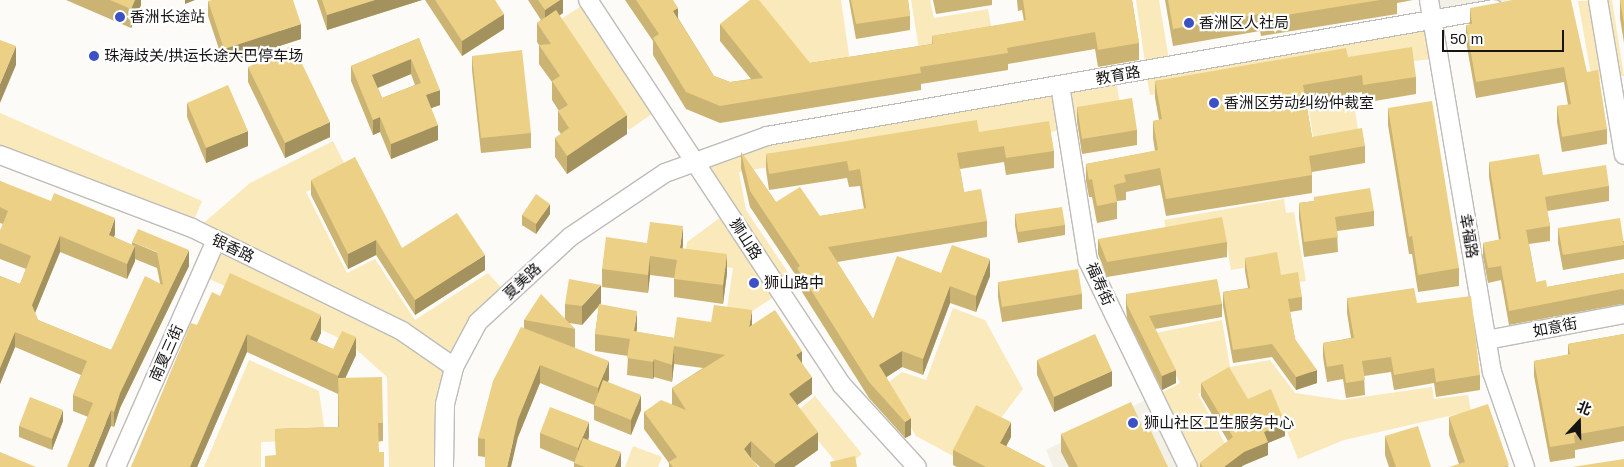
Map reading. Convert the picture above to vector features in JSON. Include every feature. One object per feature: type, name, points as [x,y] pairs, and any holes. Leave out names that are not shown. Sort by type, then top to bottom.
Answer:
[{"type":"street","name":"狮山路","points":[[588,0],[842,385],[917,467]]},
{"type":"street","name":"幸福路","points":[[1429,0],[1492,372],[1525,467]]},
{"type":"street","points":[[1598,0],[1624,155]]},
{"type":"street","name":"教育路","points":[[695,160],[767,136],[1516,5]]},
{"type":"street","name":"福寿街","points":[[1060,85],[1088,261],[1188,467]]},
{"type":"street","name":"银香路","points":[[0,155],[216,240],[402,331],[454,367]]},
{"type":"street","name":"夏美路","points":[[444,467],[444,404],[454,367],[478,322],[570,237],[665,172],[695,160]]},
{"type":"street","name":"南夏三街","points":[[116,467],[216,240]]},
{"type":"street","name":"如意街","points":[[1487,340],[1624,314]]},
{"type":"shaded area","points":[[753,0],[841,0],[851,69],[815,75]]},
{"type":"shaded area","points":[[911,0],[930,0],[934,18],[988,9],[993,37],[919,49]]},
{"type":"shaded area","points":[[1136,0],[1159,0],[1169,60],[1145,63]]},
{"type":"shaded area","points":[[1431,0],[1534,0],[1434,18]]},
{"type":"shaded area","points":[[1612,0],[1624,76],[1592,81],[1578,1]]},
{"type":"shaded area","points":[[583,5],[656,111],[629,130],[555,23]]},
{"type":"shaded area","points":[[1427,26],[1432,59],[1359,67],[1345,62],[1150,95],[1146,74]]},
{"type":"shaded area","points":[[1116,80],[1121,110],[1070,118],[1065,89]]},
{"type":"shaded area","points":[[1056,89],[1062,130],[983,143],[980,132],[739,172],[746,210],[789,274],[779,281],[700,162],[767,140]]},
{"type":"shaded area","points":[[1353,98],[1360,142],[1315,149],[1308,105]]},
{"type":"shaded area","points":[[0,113],[202,201],[192,225],[0,151]]},
{"type":"shaded area","points":[[333,141],[348,171],[306,192],[347,273],[375,259],[415,320],[488,273],[505,292],[453,361],[199,227],[250,183]]},
{"type":"shaded area","points":[[1284,199],[1286,213],[1294,212],[1306,281],[1283,285],[1278,262],[1231,270],[1224,229],[1168,238],[1164,220]]},
{"type":"shaded area","points":[[725,214],[778,294],[751,312],[727,309],[733,268],[684,263],[687,242]]},
{"type":"shaded area","points":[[218,245],[397,333],[450,370],[440,467],[389,467],[387,377],[348,342],[205,277]]},
{"type":"shaded area","points":[[953,308],[985,320],[1023,389],[995,426],[953,456],[916,436],[886,384],[902,372],[926,380]]},
{"type":"shaded area","points":[[1222,320],[1230,367],[1270,360],[1295,393],[1342,400],[1432,387],[1434,399],[1468,395],[1471,411],[1344,440],[1298,459],[1273,397],[1247,407],[1229,376],[1198,394],[1229,451],[1207,467],[1192,467],[1157,395],[1180,383],[1155,333]]},
{"type":"shaded area","points":[[249,360],[319,391],[326,440],[261,442],[261,467],[204,467]]},
{"type":"shaded area","points":[[815,396],[862,454],[846,467],[840,467],[795,413]]},
{"type":"shaded area","name":"狮山社区卫生服务中心","points":[[1153,396],[1188,467],[1053,467],[1046,450]]},
{"type":"shaded area","points":[[633,446],[662,457],[658,467],[625,467]]},
{"type":"building","points":[[110,0],[135,0],[131,9]]},
{"type":"building","points":[[293,0],[301,24],[224,49],[208,1]]},
{"type":"building","points":[[322,0],[375,0],[327,15]]},
{"type":"building","points":[[435,0],[495,0],[504,14],[462,41]]},
{"type":"building","points":[[538,0],[560,0],[545,10]]},
{"type":"building","points":[[636,0],[673,0],[678,8],[673,11],[714,76],[730,82],[763,78],[720,24],[750,0],[759,0],[810,63],[933,44],[932,36],[1026,20],[1023,0],[1132,0],[1139,43],[1098,50],[1095,32],[1007,48],[1008,53],[920,67],[921,73],[720,106],[686,92],[653,38],[659,34]]},
{"type":"building","points":[[851,0],[908,0],[910,16],[856,24]]},
{"type":"building","points":[[1168,0],[1380,0],[1261,19],[1260,14],[1173,29]]},
{"type":"building","points":[[1513,0],[1571,0],[1587,72],[1598,70],[1607,129],[1562,137],[1557,106],[1571,104],[1564,67],[1476,82],[1466,25],[1472,24],[1470,8]]},
{"type":"building","points":[[1620,0],[1624,0],[1624,24]]},
{"type":"building","points":[[556,10],[627,115],[567,156],[555,138],[569,128],[558,111],[568,105],[552,81],[560,76],[539,45],[551,44],[537,23]]},
{"type":"building","points":[[419,38],[440,90],[426,95],[438,125],[391,144],[380,117],[373,120],[351,66]],"holes":[[[411,59],[421,83],[382,98],[372,75]]]},
{"type":"building","points":[[0,40],[16,46],[0,84]]},
{"type":"building","points":[[293,45],[330,122],[285,143],[248,67]]},
{"type":"building","points":[[1412,47],[1416,77],[1363,85],[1362,75],[1303,85],[1312,137],[1362,128],[1365,146],[1309,156],[1312,175],[1166,199],[1160,168],[1124,175],[1126,182],[1114,185],[1117,202],[1097,206],[1092,179],[1089,180],[1086,164],[1158,150],[1153,121],[1162,119],[1155,81],[1346,48],[1348,57]]},
{"type":"building","points":[[522,50],[531,133],[481,138],[472,56]]},
{"type":"building","points":[[228,85],[248,131],[206,148],[187,103]]},
{"type":"building","points":[[1132,98],[1137,130],[1082,139],[1077,107]]},
{"type":"building","points":[[1432,101],[1459,268],[1418,275],[1412,236],[1409,237],[1388,108]]},
{"type":"building","points":[[977,120],[979,132],[1049,121],[1054,151],[1006,158],[1004,146],[957,153],[964,192],[981,189],[987,221],[828,247],[873,319],[897,256],[941,273],[952,245],[990,259],[976,296],[950,286],[923,359],[902,351],[879,365],[911,418],[905,422],[869,382],[797,268],[800,266],[750,191],[741,152],[776,202],[800,187],[820,216],[866,208],[860,169],[849,171],[847,161],[769,174],[766,154]]},
{"type":"building","points":[[1539,154],[1543,175],[1606,165],[1609,186],[1545,197],[1550,226],[1526,230],[1536,282],[1546,280],[1547,287],[1624,273],[1624,290],[1509,311],[1501,266],[1488,268],[1483,243],[1501,239],[1489,162]]},
{"type":"building","points":[[355,157],[402,248],[457,213],[485,255],[415,300],[376,240],[348,254],[311,180]]},
{"type":"building","points":[[0,181],[51,201],[54,193],[115,218],[109,235],[135,246],[127,264],[60,236],[32,305],[38,320],[111,350],[145,276],[163,285],[157,252],[132,242],[138,229],[189,250],[120,393],[114,412],[111,410],[88,467],[67,467],[93,403],[73,395],[87,361],[15,332],[0,368],[0,276],[20,284],[31,256],[0,243],[0,231],[8,211],[0,207]]},
{"type":"building","points":[[1370,188],[1374,211],[1335,217],[1338,237],[1304,242],[1299,203],[1314,201],[1314,197]]},
{"type":"building","points":[[536,194],[550,204],[536,224],[522,215]]},
{"type":"building","points":[[1062,207],[1065,225],[1018,232],[1015,214]]},
{"type":"building","points":[[1222,217],[1227,242],[1107,262],[1098,239]]},
{"type":"building","points":[[1620,218],[1624,245],[1563,255],[1558,228]]},
{"type":"building","points":[[650,222],[683,226],[680,248],[727,254],[723,285],[674,279],[677,260],[650,256],[648,275],[602,269],[606,237],[647,243]]},
{"type":"building","points":[[1277,252],[1281,275],[1298,272],[1302,297],[1288,299],[1295,339],[1317,370],[1296,377],[1272,344],[1233,350],[1223,292],[1250,288],[1245,258]]},
{"type":"building","points":[[1078,269],[1082,294],[1002,307],[998,282]]},
{"type":"building","points":[[230,273],[321,315],[310,339],[333,349],[342,331],[356,337],[338,376],[247,334],[190,467],[131,467],[191,323],[197,325],[212,292],[220,296]]},
{"type":"building","points":[[569,279],[601,285],[582,306],[565,304]]},
{"type":"building","points":[[1217,279],[1222,304],[1149,316],[1176,370],[1162,376],[1127,305],[1126,294]]},
{"type":"building","points":[[1414,288],[1417,303],[1471,296],[1480,375],[1436,382],[1434,368],[1394,375],[1391,357],[1362,361],[1365,380],[1346,383],[1343,364],[1327,367],[1323,343],[1354,338],[1347,298]]},
{"type":"building","points":[[541,294],[575,329],[524,320]]},
{"type":"building","points":[[599,304],[637,311],[634,331],[674,338],[677,317],[711,322],[714,305],[752,310],[749,327],[775,310],[802,351],[796,355],[812,377],[789,394],[818,432],[775,464],[751,441],[744,449],[758,467],[673,467],[669,462],[677,457],[644,412],[661,400],[686,410],[672,388],[725,355],[674,346],[672,365],[654,359],[653,362],[627,358],[630,339],[595,334]]},
{"type":"building","points":[[521,327],[609,361],[598,388],[540,365],[518,419],[507,467],[485,467],[485,439],[478,438],[493,381]]},
{"type":"building","points":[[1095,334],[1112,371],[1054,397],[1037,360]]},
{"type":"building","points":[[1624,334],[1624,426],[1574,435],[1575,443],[1550,447],[1534,361],[1570,354],[1568,344]]},
{"type":"building","points":[[1229,367],[1248,399],[1271,389],[1285,423],[1264,432],[1268,442],[1244,452],[1224,467],[1203,467],[1200,463],[1233,437],[1201,383]]},
{"type":"building","points":[[382,377],[383,423],[378,423],[379,452],[384,452],[384,467],[265,467],[265,456],[276,455],[275,429],[339,427],[338,378]]},
{"type":"building","points":[[603,380],[641,395],[631,420],[594,405]]},
{"type":"building","points":[[30,397],[63,410],[52,439],[19,426]]},
{"type":"building","name":"狮山社区卫生服务中心","points":[[1131,402],[1144,430],[1149,427],[1168,467],[1078,467],[1061,434]]},
{"type":"building","points":[[1488,404],[1509,465],[1502,467],[1449,467],[1465,462],[1449,417]]},
{"type":"building","points":[[976,405],[1011,422],[1000,443],[1046,467],[986,467],[953,450]]},
{"type":"building","points":[[550,407],[589,422],[578,448],[540,433]]},
{"type":"building","points":[[1418,426],[1431,467],[1396,467],[1385,436]]},
{"type":"building","points":[[583,438],[621,452],[615,467],[585,467],[574,463]]},
{"type":"building","points":[[0,452],[36,467],[0,467]]},
{"type":"building","points":[[855,456],[857,467],[831,467],[830,462]]},
{"type":"building","points":[[1624,459],[1624,467],[1572,467]]},
{"type":"place","name":"香洲长途站","points":[[120,17]]},
{"type":"place","name":"香洲区人社局","points":[[1189,23]]},
{"type":"place","name":"珠海歧关/拱运长途大巴停车场","points":[[94,56]]},
{"type":"place","name":"香洲区劳动纠纷仲裁室","points":[[1214,103]]},
{"type":"place","name":"狮山路中","points":[[754,283]]},
{"type":"place","name":"狮山社区卫生服务中心","points":[[1133,423]]}]
